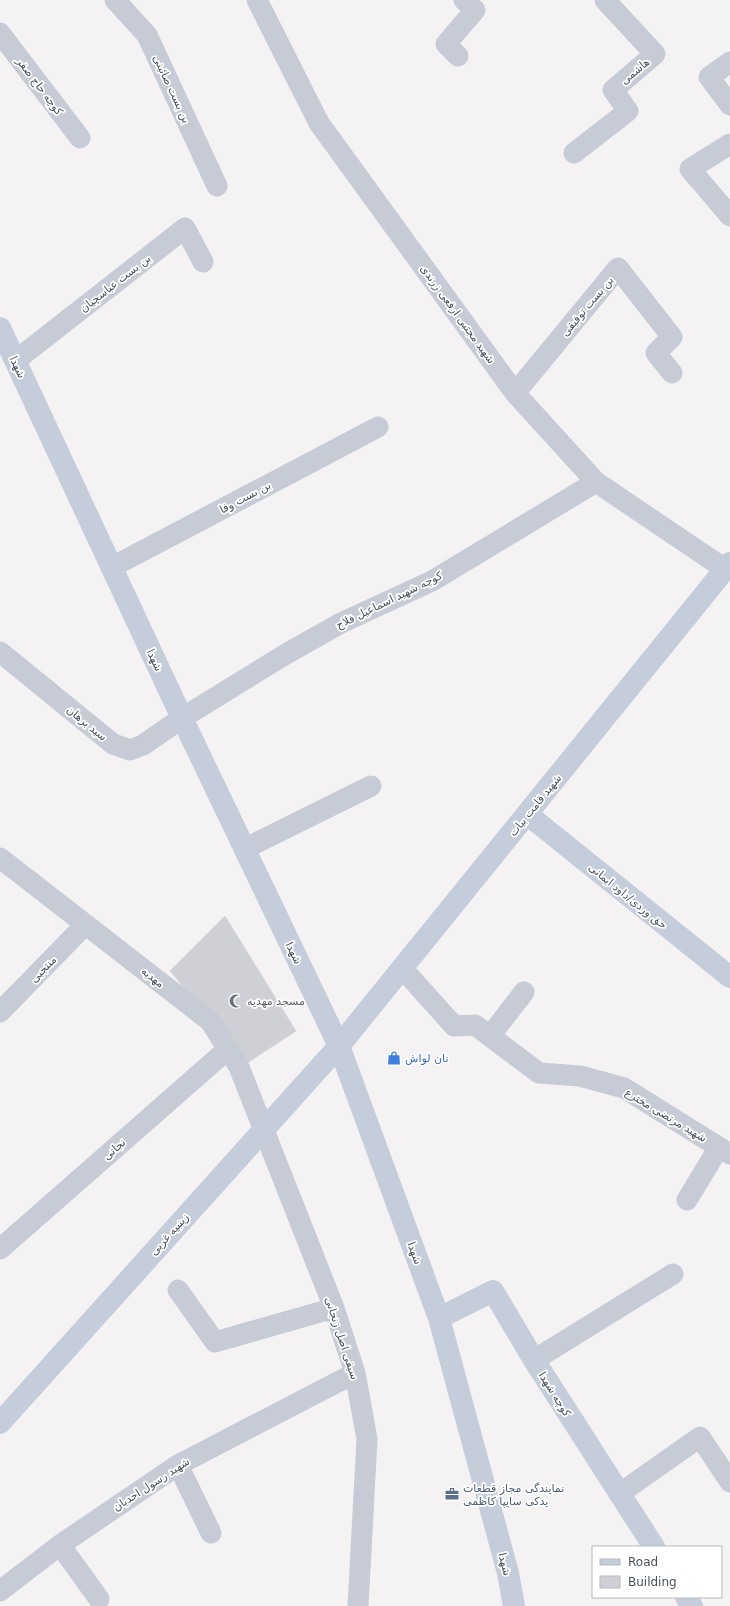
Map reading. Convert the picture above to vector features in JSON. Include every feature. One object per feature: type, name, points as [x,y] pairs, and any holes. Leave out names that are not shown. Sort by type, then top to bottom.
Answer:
[{"type":"main road","name":"شهدا","points":[[0,328],[182,718],[339,1046],[439,1318],[508,1573],[514,1606]]},
{"type":"main road","name":"شهید قامت بیات","points":[[339,1046],[728,566]]},
{"type":"main road","name":"حق وردی/داود ایمانی","points":[[527,814],[730,977]]},
{"type":"main road","name":"زینبیه غربی","points":[[0,1423],[339,1046]]},
{"type":"main road","name":"کوچه شهدا","points":[[439,1318],[493,1291],[534,1360],[653,1546]]},
{"type":"street","name":"بن بست صائینی","points":[[115,0],[147,35],[217,186]]},
{"type":"street","name":"شهید مجتبی ارفعی زرندی","points":[[257,0],[319,123],[515,393],[596,482],[728,566]]},
{"type":"street","points":[[458,56],[446,44],[475,10],[464,0]]},
{"type":"street","name":"هاشمی","points":[[574,153],[628,111],[613,90],[655,54],[605,0]]},
{"type":"street","name":"کوچه حاج صفر","points":[[0,33],[80,138]]},
{"type":"street","points":[[730,62],[708,77],[730,105]]},
{"type":"street","points":[[730,144],[690,169],[730,216]]},
{"type":"street","name":"بن بست عباسچیان","points":[[15,361],[185,228],[203,262]]},
{"type":"street","name":"بن بست توفیقی","points":[[515,393],[618,268],[672,337],[656,354],[672,373]]},
{"type":"street","name":"بن بست وفا","points":[[112,567],[378,427]]},
{"type":"street","name":"کوچه شهید اسماعیل فلاح","points":[[182,718],[286,654],[341,623],[432,581],[596,482]]},
{"type":"street","name":"سید برهان","points":[[0,652],[113,744],[130,750],[143,745],[182,718]]},
{"type":"street","points":[[244,849],[370,786]]},
{"type":"street","name":"مهدیه","points":[[0,858],[210,1021],[239,1067],[264,1129]]},
{"type":"street","name":"منتجبی","points":[[0,1012],[85,925]]},
{"type":"street","name":"شهید مرتضی مخترع","points":[[402,968],[454,1026],[475,1025],[539,1073],[580,1076],[624,1088],[725,1151]]},
{"type":"street","points":[[490,1036],[524,992]]},
{"type":"street","name":"نجاتی","points":[[0,1249],[228,1049]]},
{"type":"street","name":"سیفی اصل زنجانی","points":[[264,1129],[334,1308],[355,1374],[367,1439],[358,1606]]},
{"type":"street","points":[[687,1200],[725,1151]]},
{"type":"street","points":[[534,1360],[674,1274]]},
{"type":"street","points":[[178,1290],[215,1342],[334,1308]]},
{"type":"street","name":"شهید رسول احدیان","points":[[0,1591],[60,1545],[178,1465],[355,1374]]},
{"type":"street","points":[[619,1494],[700,1437],[727,1472]]},
{"type":"street","points":[[178,1465],[210,1533]]},
{"type":"street","points":[[60,1545],[99,1599]]},
{"type":"building","name":"مسجد مهدیه","points":[[225,916],[296,1031],[247,1063],[170,971]]},
{"type":"place","name":"مسجد مهدیه","points":[[236,1001]]},
{"type":"place","name":"نان لواش","points":[[394,1058]]},
{"type":"place","name":"نمایندگی مجاز قطعات یدکی سایپا کاظمی","points":[[452,1494]]}]
